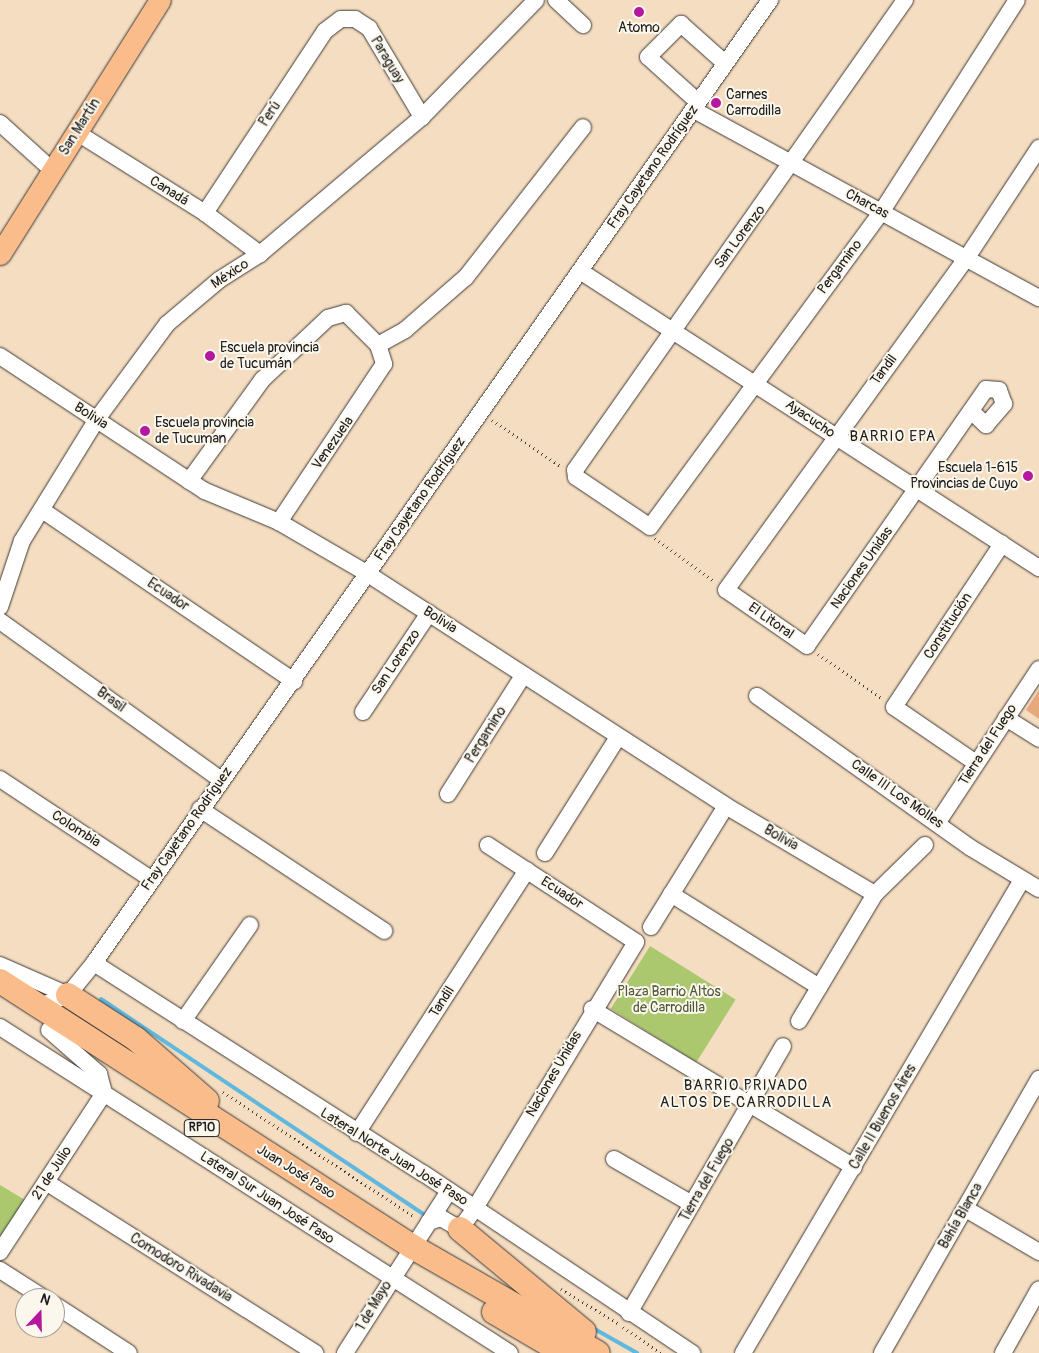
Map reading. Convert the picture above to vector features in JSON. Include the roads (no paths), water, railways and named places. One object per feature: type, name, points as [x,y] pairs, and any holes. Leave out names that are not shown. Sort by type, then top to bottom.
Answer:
[{"type":"highway","name":"Juan José Paso","points":[[0,981],[411,1247],[564,1353]]},
{"type":"highway","points":[[68,995],[136,1039],[286,1166]]},
{"type":"highway","name":"Juan José Paso","points":[[0,998],[49,1030],[411,1247],[598,1353]]},
{"type":"highway","points":[[460,1228],[611,1353]]},
{"type":"main road","name":"San Martín","points":[[0,254],[160,0]]},
{"type":"street","name":"México","points":[[0,606],[22,541],[97,419],[182,308],[260,254],[422,117],[536,0]]},
{"type":"street","points":[[556,0],[583,25]]},
{"type":"street","name":"Fray Cayetano Rodríguez","points":[[68,995],[94,963],[200,809],[294,681],[770,0]]},
{"type":"street","name":"San Lorenzo","points":[[652,527],[575,475],[672,328],[794,164],[905,0]]},
{"type":"street","name":"Pergamino","points":[[652,527],[754,382],[882,212],[1017,0]]},
{"type":"street","name":"Paraguay","points":[[341,19],[355,19],[368,28],[422,117]]},
{"type":"street","name":"Perú","points":[[205,213],[325,31],[341,19]]},
{"type":"street","name":"Charcas","points":[[725,63],[680,24],[648,57],[696,106],[794,164],[1039,298]]},
{"type":"street","points":[[0,124],[52,170]]},
{"type":"street","points":[[189,481],[262,380],[328,318],[346,313],[378,345],[405,330],[466,277],[583,127]]},
{"type":"street","name":"Canadá","points":[[76,132],[205,213],[260,254]]},
{"type":"street","name":"Tandil","points":[[726,590],[835,436],[966,259],[1039,148]]},
{"type":"street","name":"Ayacucho","points":[[580,271],[672,328],[1039,568]]},
{"type":"street","name":"Venezuela","points":[[279,522],[384,364],[378,345]]},
{"type":"street","name":"Bolivia","points":[[0,356],[189,481],[279,522],[368,574],[726,806],[875,894]]},
{"type":"street","name":"Naciones Unidas","points":[[807,646],[971,411]]},
{"type":"street","name":"Ecuador","points":[[42,510],[294,681]]},
{"type":"street","name":"Constitución","points":[[976,763],[894,707],[1002,544]]},
{"type":"street","name":"El Litoral","points":[[726,590],[807,646]]},
{"type":"street","name":"San Lorenzo","points":[[363,712],[429,613]]},
{"type":"street","name":"Brasil","points":[[0,621],[221,780]]},
{"type":"street","name":"Tierra del Fuego","points":[[938,822],[1039,669]]},
{"type":"street","name":"Pergamino","points":[[448,794],[523,676]]},
{"type":"street","name":"Calle III Los Molles","points":[[757,696],[1022,880],[1039,889]]},
{"type":"street","points":[[1006,718],[1039,739]]},
{"type":"street","points":[[545,853],[618,737]]},
{"type":"street","name":"Colombia","points":[[0,779],[151,879]]},
{"type":"street","points":[[651,927],[726,806]]},
{"type":"street","points":[[200,809],[384,931]]},
{"type":"street","points":[[799,1021],[875,894],[925,845]]},
{"type":"street","name":"Ecuador","points":[[488,846],[636,942]]},
{"type":"street","name":"Tandil","points":[[357,1133],[527,870]]},
{"type":"street","name":"Calle II Buenos Aires","points":[[744,1353],[1022,880]]},
{"type":"street","points":[[672,894],[820,987]]},
{"type":"street","points":[[183,1021],[250,925]]},
{"type":"street","name":"Naciones Unidas","points":[[460,1228],[475,1208],[592,1009],[636,942]]},
{"type":"street","name":"Lateral Norte Juan José Paso","points":[[94,963],[450,1191],[629,1313],[692,1353]]},
{"type":"street","points":[[0,965],[68,995]]},
{"type":"street","points":[[40,1006],[68,995]]},
{"type":"street","points":[[592,1009],[854,1167]]},
{"type":"street","name":"Lateral Sur Juan José Paso","points":[[1,1030],[104,1093],[411,1247],[510,1353]]},
{"type":"street","points":[[49,1030],[93,1067],[104,1093]]},
{"type":"street","name":"Tierra del Fuego","points":[[629,1313],[750,1105],[782,1046]]},
{"type":"street","name":"Bahía Blanca","points":[[882,1353],[1039,1079]]},
{"type":"street","name":"21 de Julio","points":[[0,1252],[104,1093]]},
{"type":"street","points":[[614,1159],[692,1204]]},
{"type":"street","name":"Comodoro Rivadavia","points":[[46,1182],[315,1353]]},
{"type":"street","name":"1 de Mayo","points":[[345,1353],[411,1247],[450,1191]]},
{"type":"street","points":[[966,1208],[1039,1252]]},
{"type":"street","points":[[411,1247],[441,1218],[460,1228]]},
{"type":"street","points":[[0,1270],[28,1288]]},
{"type":"street","points":[[1003,1353],[1039,1289]]},
{"type":"street","points":[[65,1311],[129,1353]]},
{"type":"waterway","points":[[101,999],[423,1214]]},
{"type":"waterway","points":[[591,1327],[637,1353]]},
{"type":"place","name":"Atomo","points":[[639,12]]},
{"type":"place","name":"Carnes Carrodilla","points":[[716,103]]},
{"type":"place","name":"Escuela provincia de Tucumán","points":[[210,356]]},
{"type":"place","name":"Escuela provincia de Tucuman","points":[[145,431]]},
{"type":"place","name":"Escuela 1-615 Provincias de Cuyo","points":[[1028,476]]},
{"type":"district","name":"BARRIO EPA","points":[[893,437]]},
{"type":"district","name":"BARRIO PRIVADO ALTOS DE CARRODILLA","points":[[746,1094]]},
{"type":"park label","name":"Plaza Barrio Altos de Carrodilla","points":[[669,1000]]}]
